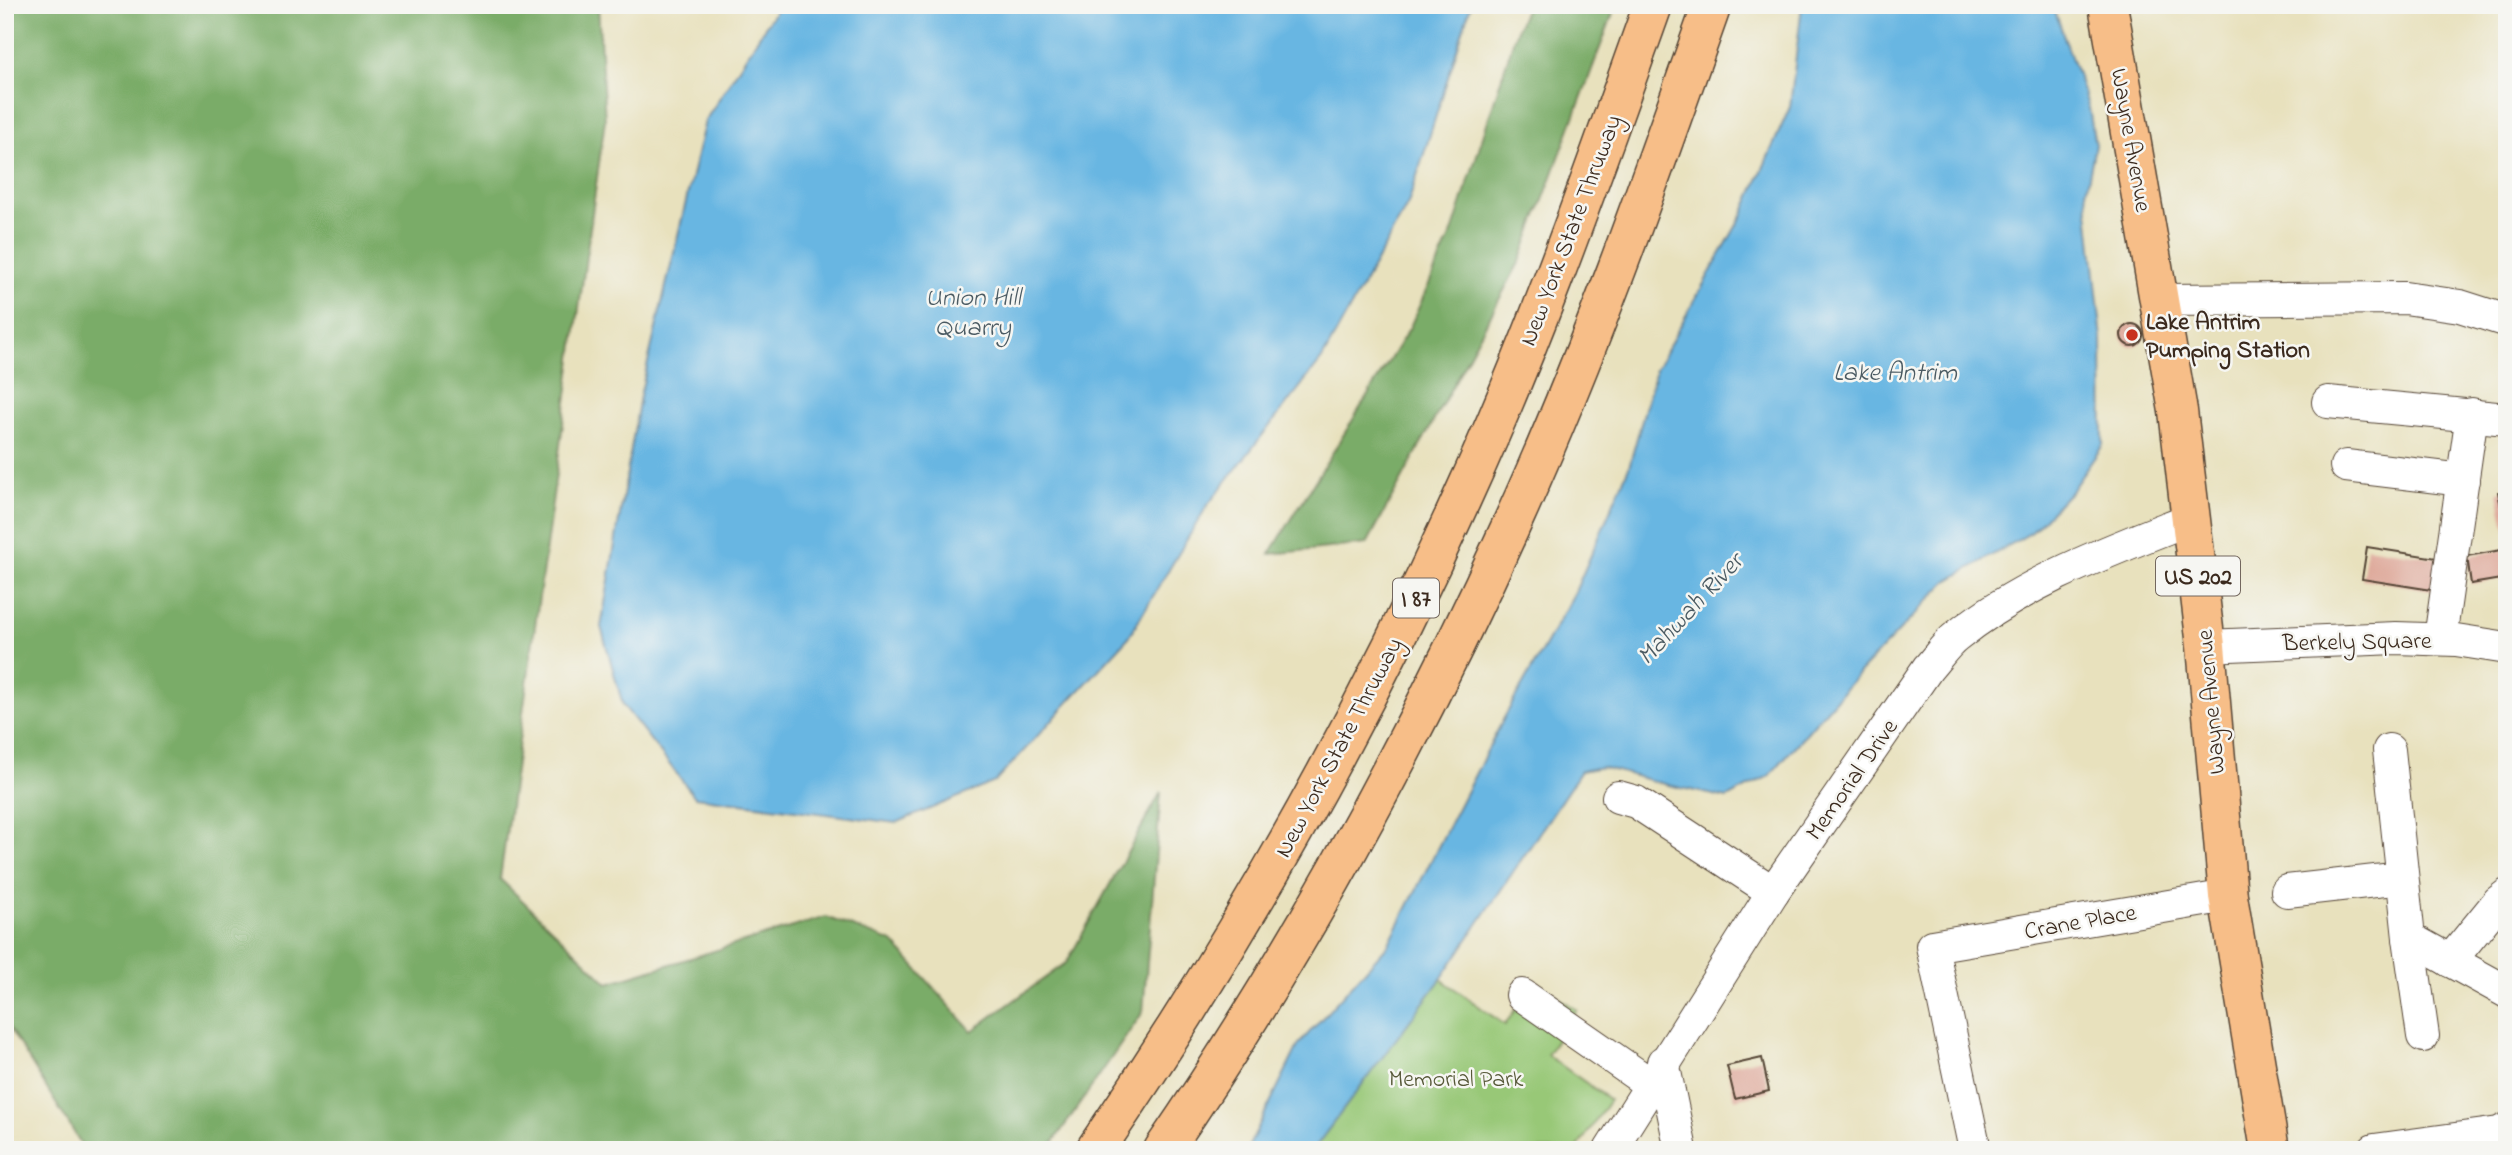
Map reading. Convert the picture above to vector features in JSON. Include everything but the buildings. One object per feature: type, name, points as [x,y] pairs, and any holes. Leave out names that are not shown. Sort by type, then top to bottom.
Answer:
[{"type":"main road","name":"New York State Thruway","points":[[1095,1150],[1185,1014],[1260,890],[1307,809],[1414,601],[1464,495],[1511,385],[1653,5]]},
{"type":"main road","name":"I 87","points":[[1163,1150],[1294,943],[1355,836],[1464,625],[1515,518],[1563,406],[1712,5]]},
{"type":"main road","name":"Wayne Avenue","points":[[2108,5],[2161,300],[2178,411],[2206,646],[2228,896],[2270,1150]]},
{"type":"street","points":[[2161,300],[2405,298],[2460,306],[2507,321]]},
{"type":"street","points":[[2328,402],[2507,419]]},
{"type":"street","points":[[2440,639],[2472,414]]},
{"type":"street","points":[[2346,466],[2463,480]]},
{"type":"street","name":"Memorial Drive","points":[[1610,1150],[1773,892],[1928,668],[1955,637],[1988,613],[2054,577],[2192,518]]},
{"type":"street","name":"Berkely Square","points":[[2206,646],[2396,638],[2440,639],[2507,648]]},
{"type":"street","points":[[2389,750],[2409,938],[2423,1036]]},
{"type":"street","points":[[1618,797],[1636,802],[1773,892]]},
{"type":"street","points":[[2287,891],[2402,878]]},
{"type":"street","points":[[2450,961],[2498,902],[2507,895]]},
{"type":"street","name":"Crane Place","points":[[1975,1150],[1933,946],[2228,896]]},
{"type":"street","points":[[2409,938],[2507,992]]},
{"type":"street","points":[[1522,995],[1657,1073],[1681,1150]]},
{"type":"street","points":[[2374,1150],[2499,1133],[2507,1129]]},
{"type":"green space","points":[[5,5],[598,5],[605,120],[500,879],[608,983],[826,917],[893,942],[972,1031],[1067,962],[1161,792],[1143,1012],[1048,1150],[85,1150],[5,1021]]},
{"type":"green space","points":[[1527,5],[1616,5],[1521,259],[1367,544],[1270,554],[1410,327],[1453,230]]},
{"type":"green space","name":"Memorial Park","points":[[1441,979],[1505,1025],[1534,981],[1577,1010],[1547,1055],[1610,1100],[1576,1150],[1313,1150]]},
{"type":"water","name":"Union Hill Quarry","points":[[779,5],[1471,5],[1408,204],[1322,359],[1207,506],[1128,638],[995,782],[896,823],[695,797],[623,705],[601,627],[640,396],[705,121]]},
{"type":"water","name":"Lake Antrim","points":[[1802,5],[2053,5],[2089,108],[2095,145],[2086,192],[2102,339],[2103,445],[2071,491],[2032,532],[1946,582],[1858,674],[1769,776],[1727,798],[1602,767],[1581,771],[1441,979],[1313,1150],[1247,1150],[1299,1044],[1388,945],[1504,718],[1575,592],[1629,467],[1656,369],[1743,214],[1790,107]]},
{"type":"place","name":"Lake Antrim Pumping Station","points":[[2132,335]]},
{"type":"water label","name":"Mahwah River","points":[[1689,608]]}]
